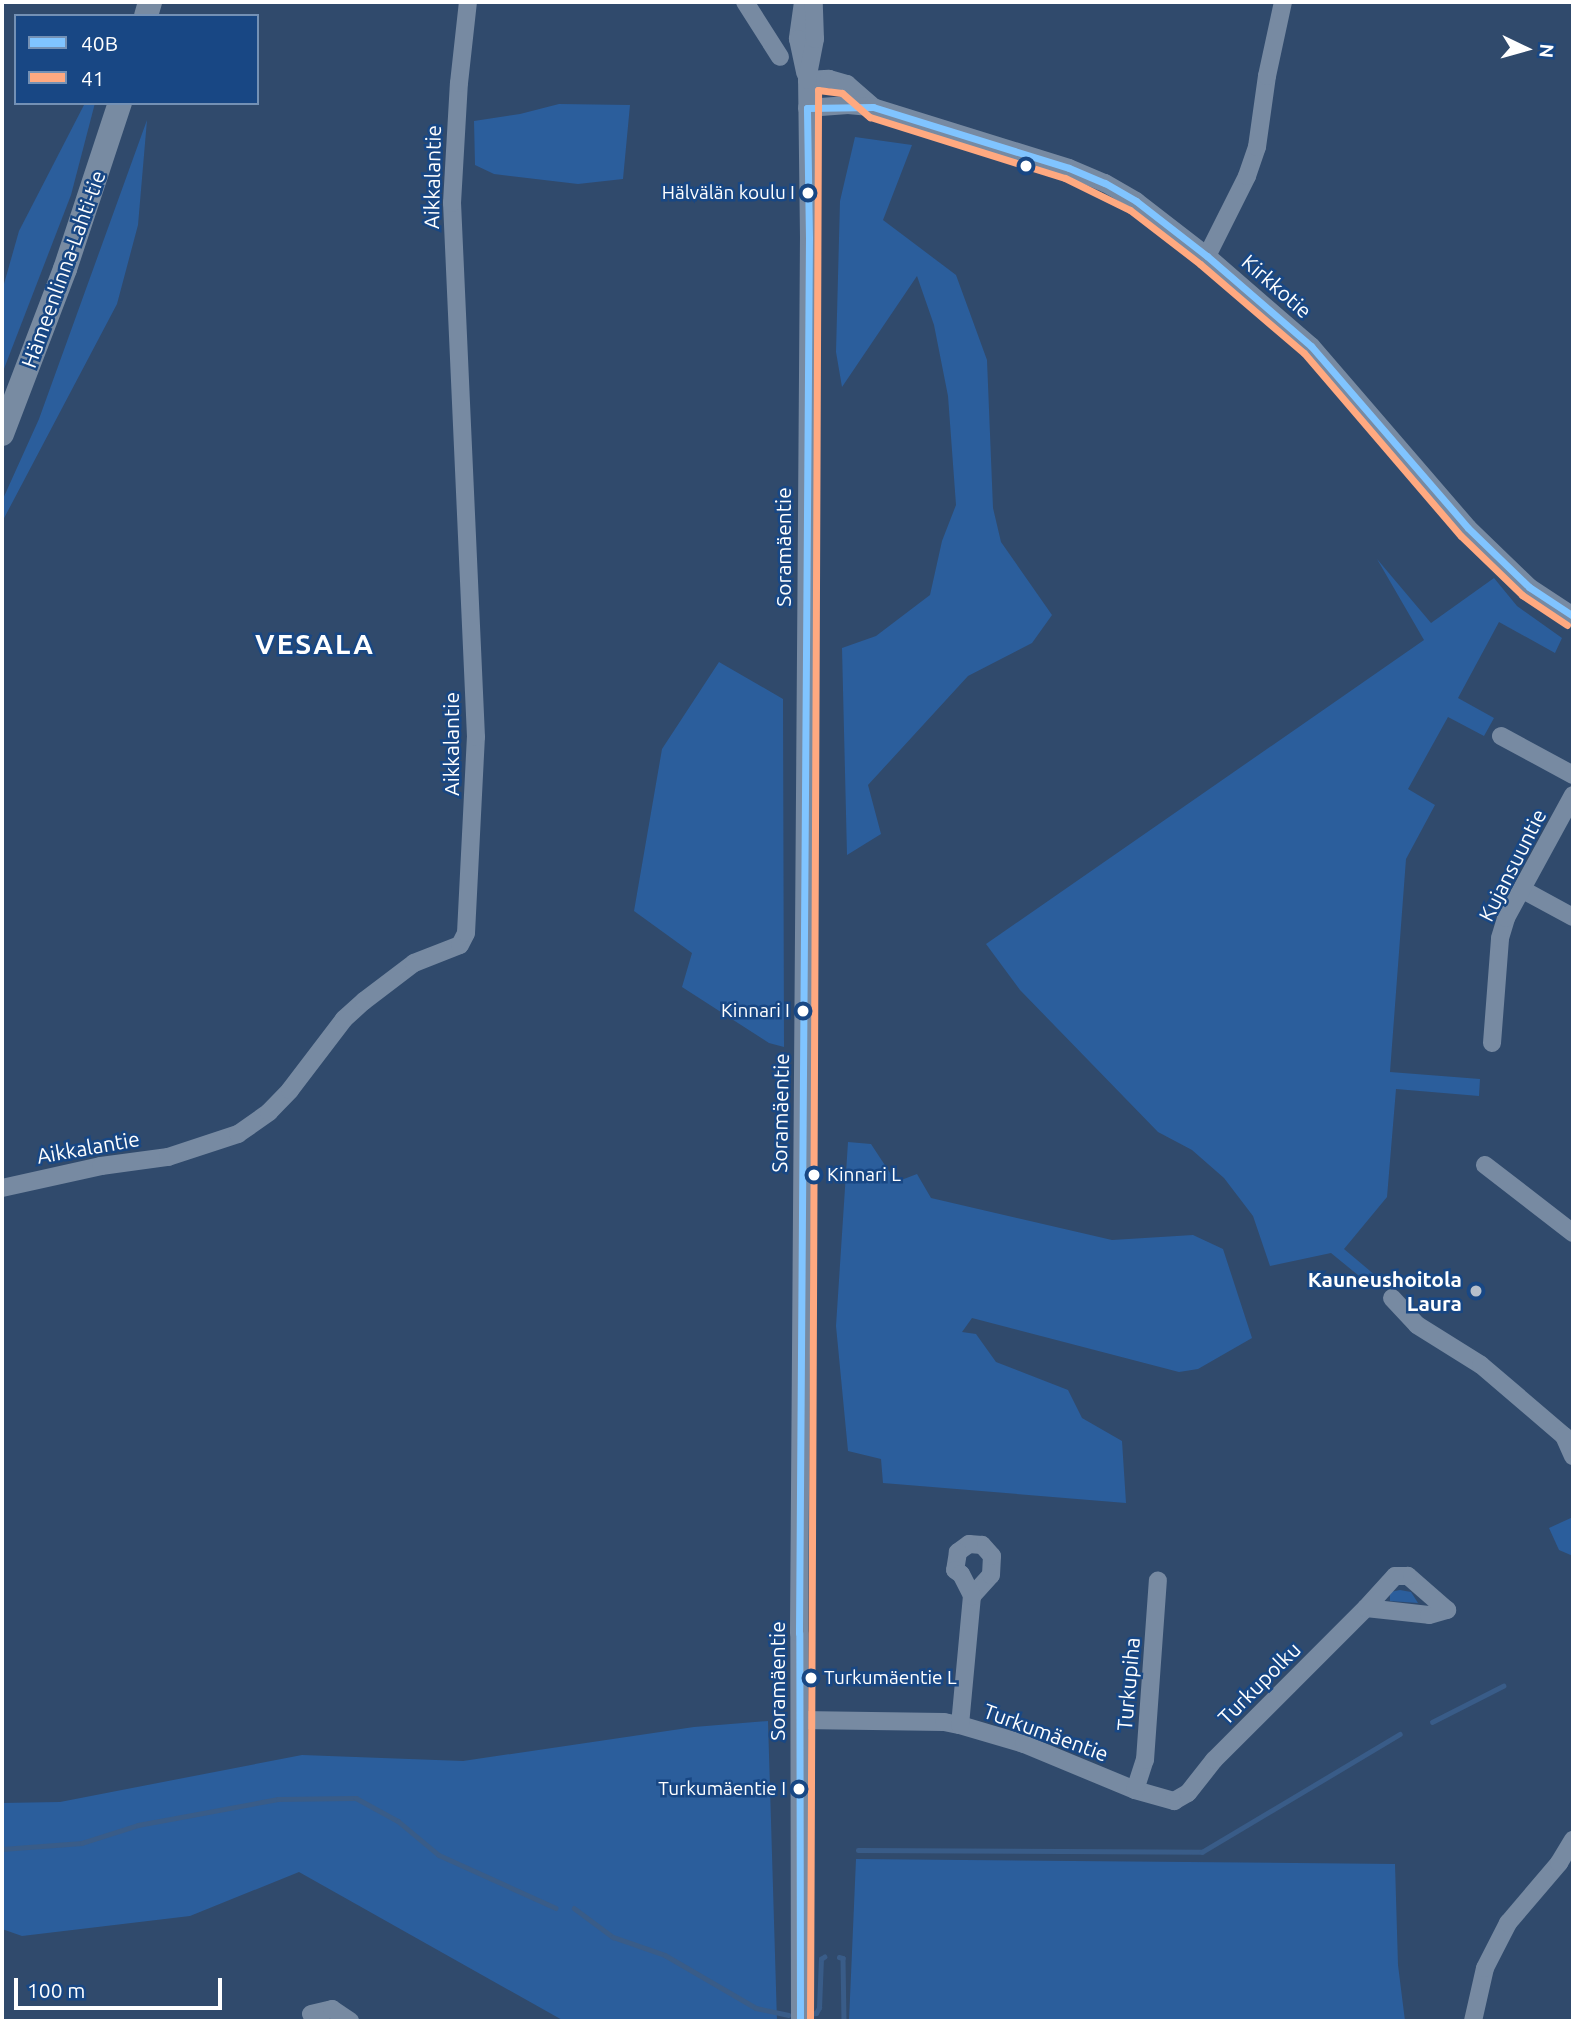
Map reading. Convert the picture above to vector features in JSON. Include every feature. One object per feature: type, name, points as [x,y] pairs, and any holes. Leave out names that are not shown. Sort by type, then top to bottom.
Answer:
[{"type":"highway","name":"Hämeenlinna-Lahti-tie","points":[[2,434],[65,269],[119,105]]},
{"type":"street","name":"Aikkalantie","points":[[2,1188],[101,1166],[168,1157],[238,1134],[269,1112],[290,1090],[344,1019],[364,1000],[414,963],[460,945],[466,933],[476,737],[452,183],[468,2]]},
{"type":"street","points":[[745,2],[780,57]]},
{"type":"street","points":[[803,2],[798,39],[807,80]]},
{"type":"street","points":[[807,80],[815,39],[814,2]]},
{"type":"street","points":[[1207,256],[1257,147],[1267,76],[1283,2]]},
{"type":"street","name":"Kirkkotie","points":[[807,80],[829,79],[847,84],[873,107]]},
{"type":"street","name":"Soramäentie","points":[[800,2021],[807,831],[807,80]]},
{"type":"street","name":"Kirkkotie","points":[[807,108],[848,105],[873,107],[1069,168],[1105,183],[1136,201],[1207,256],[1311,346],[1468,528],[1529,587],[1573,617]]},
{"type":"street","points":[[1501,736],[1573,775]]},
{"type":"street","name":"Kujansuuntie","points":[[1492,1043],[1500,938],[1506,918],[1573,794]]},
{"type":"street","points":[[1523,890],[1573,917]]},
{"type":"street","points":[[1485,1165],[1573,1233]]},
{"type":"street","points":[[1392,1297],[1416,1325],[1481,1366],[1564,1436],[1573,1456]]},
{"type":"street","name":"Turkupiha","points":[[1135,1790],[1145,1759],[1158,1580]]},
{"type":"street","points":[[960,1725],[972,1596]]},
{"type":"street","name":"Turkupolku","points":[[1188,1793],[1214,1760],[1366,1608]]},
{"type":"street","name":"Turkumäentie","points":[[800,1720],[944,1722],[960,1725],[1024,1744],[1135,1790],[1174,1801],[1188,1793]]},
{"type":"street","points":[[1473,2021],[1485,1968],[1508,1923],[1559,1863],[1573,1840]]},
{"type":"street","points":[[311,2014],[332,2009],[351,2021]]},
{"type":"shaded area","points":[[559,104],[630,105],[623,179],[578,184],[494,174],[475,165],[474,121],[520,114]]},
{"type":"shaded area","points":[[84,105],[94,105],[71,195],[2,374],[2,291],[19,231]]},
{"type":"shaded area","points":[[147,120],[138,225],[117,304],[2,522],[2,501],[39,419]]},
{"type":"shaded area","points":[[855,137],[912,145],[883,220],[956,275],[987,360],[993,508],[1001,542],[1052,615],[1032,643],[968,676],[868,785],[881,834],[847,855],[842,648],[876,636],[930,595],[942,541],[956,505],[948,396],[934,325],[917,276],[842,387],[836,352],[840,201]]},
{"type":"shaded area","points":[[1377,559],[1431,623],[1494,578],[1517,606],[1562,638],[1555,653],[1499,622],[1458,698],[1494,718],[1484,736],[1448,717],[1408,789],[1435,805],[1406,859],[1390,1072],[1480,1079],[1479,1096],[1396,1089],[1387,1197],[1344,1249],[1382,1281],[1375,1289],[1331,1253],[1270,1266],[1253,1216],[1224,1178],[1192,1150],[1158,1132],[1020,990],[986,944],[1424,640]]},
{"type":"shaded area","points":[[719,662],[783,699],[784,1047],[769,1043],[682,987],[692,953],[634,911],[662,749]]},
{"type":"shaded area","points":[[848,1142],[871,1144],[896,1182],[917,1174],[931,1198],[1112,1240],[1193,1235],[1223,1249],[1252,1338],[1198,1369],[1179,1372],[972,1318],[962,1332],[976,1334],[996,1362],[1068,1390],[1082,1418],[1122,1441],[1126,1503],[883,1483],[881,1459],[848,1451],[836,1326]]},
{"type":"shaded area","points":[[1573,1517],[1573,1556],[1559,1550],[1549,1528]]},
{"type":"shaded area","points":[[1390,1592],[1411,1592],[1418,1603],[1390,1601]]},
{"type":"shaded area","points":[[768,1721],[777,2021],[564,2021],[299,1872],[190,1916],[22,1936],[2,1929],[2,1803],[60,1802],[302,1755],[463,1761],[694,1727]]},
{"type":"shaded area","points":[[856,1859],[1395,1864],[1398,1965],[1405,2021],[849,2021]]},
{"type":"waterway","points":[[1432,1722],[1503,1686]]},
{"type":"waterway","points":[[858,1850],[1202,1852],[1400,1734]]},
{"type":"waterway","points":[[2,1849],[82,1843],[138,1825],[278,1799],[356,1798],[398,1821],[439,1855],[556,1908]]},
{"type":"waterway","points":[[574,1908],[613,1937],[665,1955],[756,2008],[788,2015]]},
{"type":"waterway","points":[[809,2014],[816,2013],[819,2008],[821,1959],[824,1957]]},
{"type":"waterway","points":[[839,1957],[843,1958],[844,2021]]},
{"type":"transit line","name":"41","points":[[810,2021],[818,90],[842,93],[870,117],[1065,178],[1130,210],[1200,264],[1304,353],[1461,536],[1522,595],[1567,625]]},
{"type":"transit line","name":"40B","points":[[807,108],[873,107],[1069,168],[1105,183],[1136,201],[1207,256],[1311,346],[1468,528],[1529,587],[1573,616]]},
{"type":"transit line","name":"40B","points":[[800,2021],[799,1633],[809,238],[807,108]]},
{"type":"place","name":"Hälvälän koulu I","points":[[808,193]]},
{"type":"place","name":"Kinnari I","points":[[803,1011]]},
{"type":"place","name":"Kinnari L","points":[[814,1175]]},
{"type":"place","name":"Kauneushoitola Laura","points":[[1476,1291]]},
{"type":"place","name":"Turkumäentie L","points":[[811,1678]]},
{"type":"place","name":"Turkumäentie I","points":[[799,1789]]},
{"type":"district","name":"VESALA","points":[[315,644]]}]
